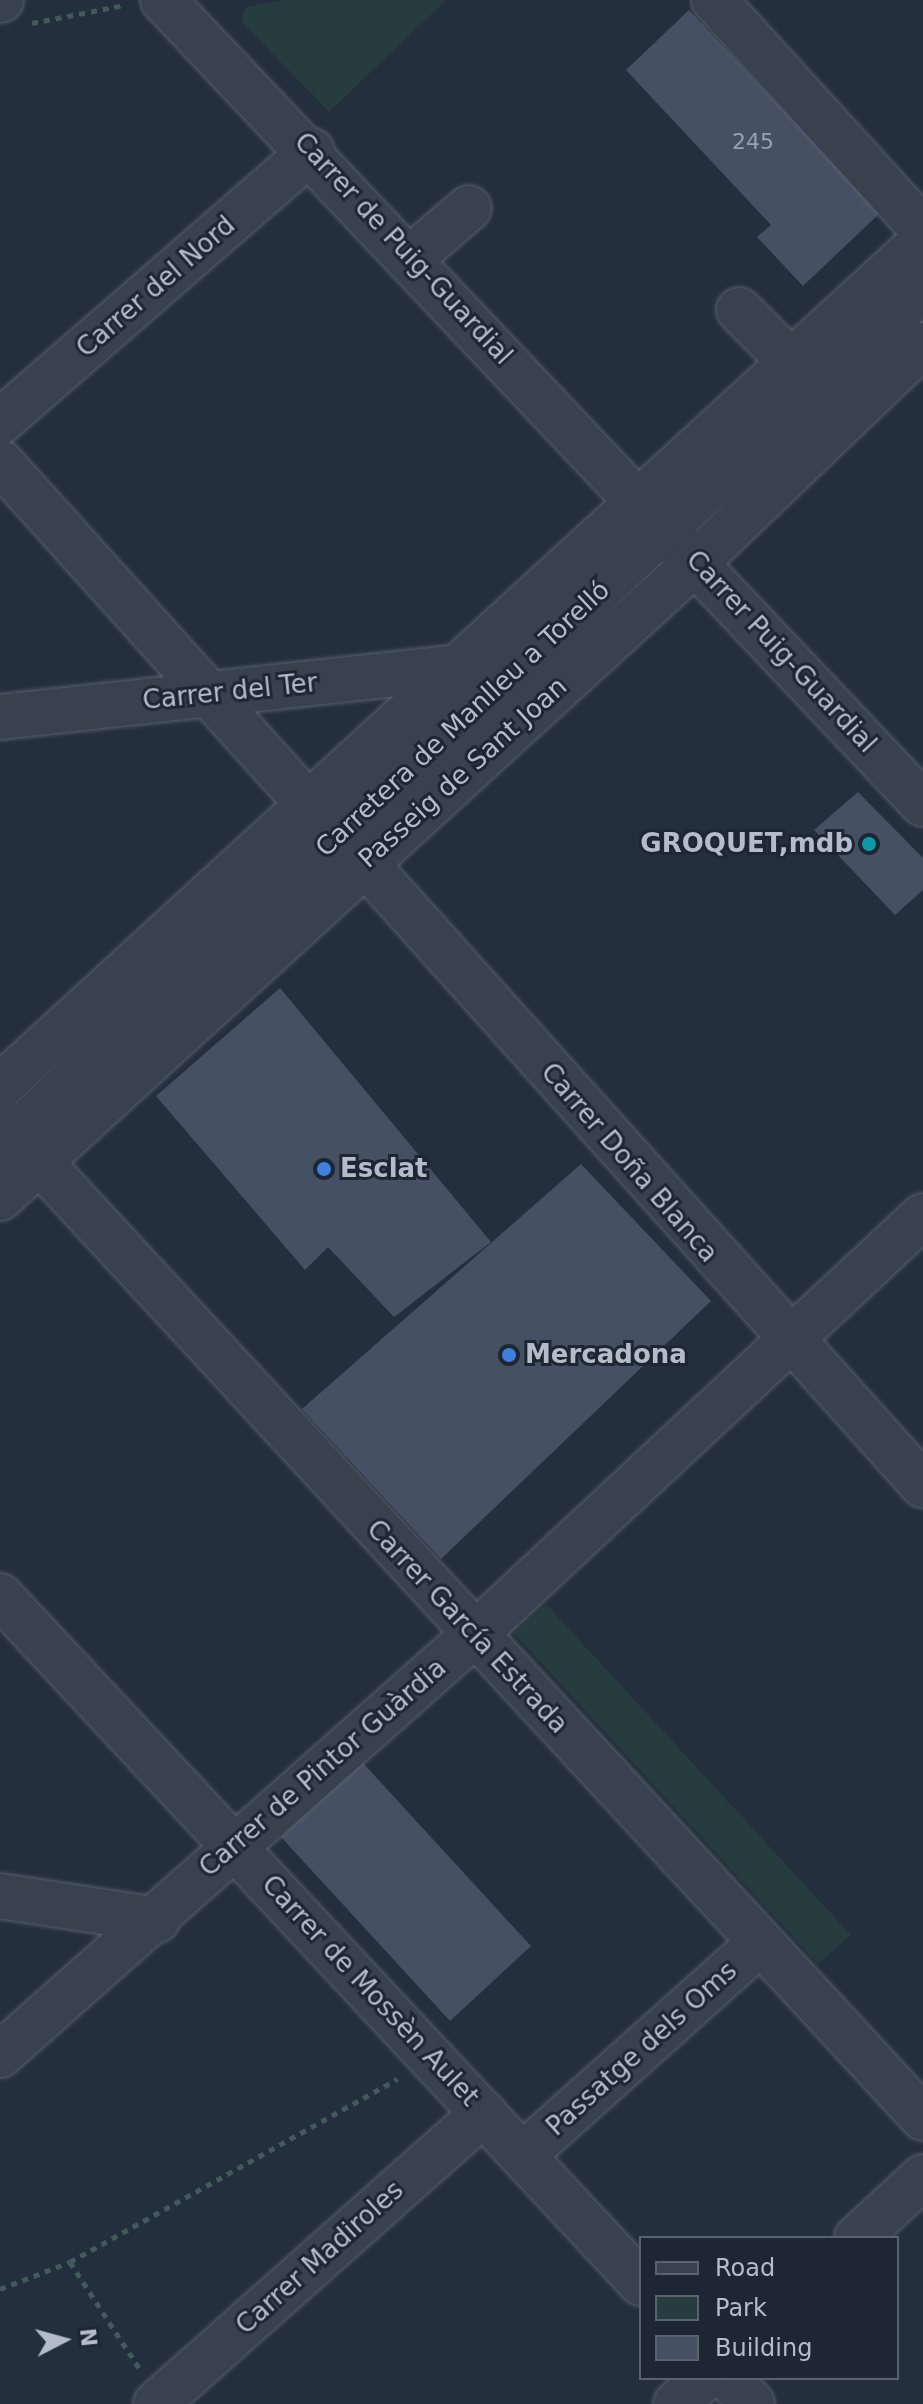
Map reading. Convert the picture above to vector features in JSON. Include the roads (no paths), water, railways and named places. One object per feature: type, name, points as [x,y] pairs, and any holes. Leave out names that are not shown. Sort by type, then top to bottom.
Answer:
[{"type":"street","points":[[714,0],[923,230]]},
{"type":"street","name":"Carrer de Puig-Guardial","points":[[150,2],[312,151],[652,514]]},
{"type":"street","name":"Carrer del Nord","points":[[0,422],[312,151]]},
{"type":"street","points":[[412,257],[469,208]]},
{"type":"street","name":"Passeig de Sant Joan","points":[[0,1198],[13,1141],[337,835],[459,667],[652,514],[791,362],[923,241]]},
{"type":"street","name":"Carretera de Manlleu a Torelló","points":[[337,835],[652,514],[923,289]]},
{"type":"street","points":[[739,310],[791,362]]},
{"type":"street","name":"Passeig de Sant Joan","points":[[0,1087],[696,562],[923,345]]},
{"type":"street","name":"Carrer Doña Blanca","points":[[0,462],[204,695],[337,835],[786,1341],[923,1485]]},
{"type":"street","name":"Carrer Puig-Guardial","points":[[652,514],[921,796]]},
{"type":"street","name":"Carrer del Ter","points":[[0,717],[459,667]]},
{"type":"street","name":"Carrer García Estrada","points":[[13,1141],[923,2118]]},
{"type":"street","name":"Carrer de Pintor Guàrdia","points":[[0,2055],[157,1920],[232,1843],[474,1635],[923,1216]]},
{"type":"street","name":"Carrer de Mossèn Aulet","points":[[0,1596],[524,2154],[639,2281]]},
{"type":"street","points":[[0,1896],[157,1920]]},
{"type":"street","name":"Passatge dels Oms","points":[[524,2154],[760,1943]]},
{"type":"street","name":"Carrer Madiroles","points":[[160,2403],[484,2113]]},
{"type":"street","points":[[859,2236],[923,2177]]},
{"type":"street","points":[[676,2404],[702,2380]]},
{"type":"street","points":[[730,2380],[752,2404]]},
{"type":"place","name":"GROQUET,mdb","points":[[869,844]]},
{"type":"place","name":"Esclat","points":[[324,1169]]},
{"type":"place","name":"Mercadona","points":[[509,1355]]}]
